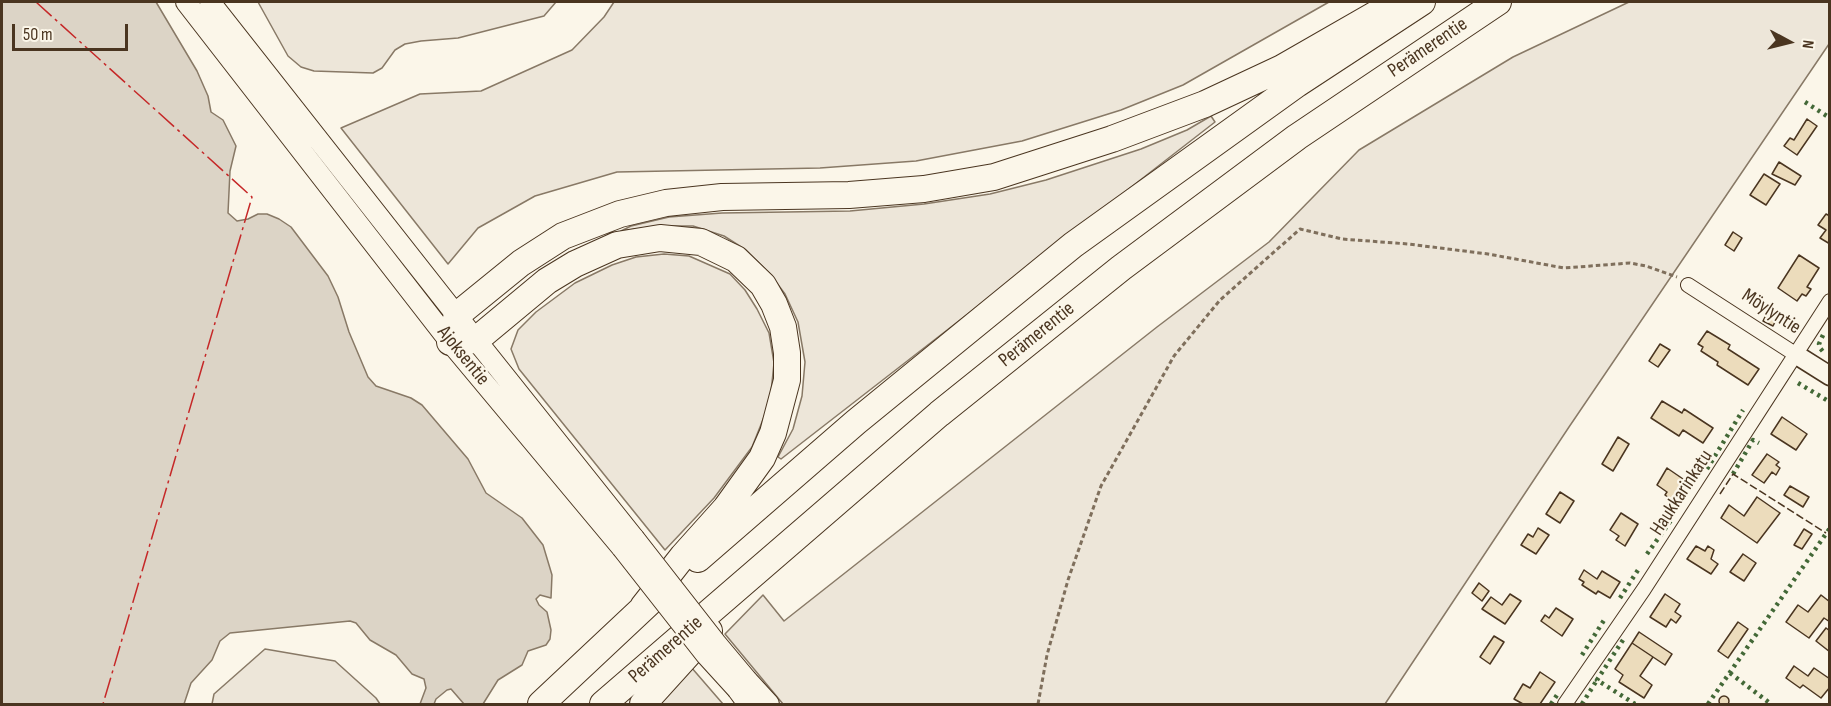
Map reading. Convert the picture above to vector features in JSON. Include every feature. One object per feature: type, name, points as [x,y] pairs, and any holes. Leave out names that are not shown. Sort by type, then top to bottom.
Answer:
[{"type":"highway","points":[[643,607],[745,484],[762,458],[782,406],[787,380],[787,353],[783,327],[763,285],[736,259],[701,242],[660,238],[617,245],[574,264],[547,281],[476,340],[450,342],[457,315],[520,263],[563,236],[620,214],[666,203],[722,197],[892,192],[994,177],[1112,139],[1205,104],[1282,68],[1398,2]]},
{"type":"highway","points":[[541,705],[643,607],[856,422],[1073,245],[1297,84],[1422,2]]},
{"type":"highway","name":"Perämerentie","points":[[603,705],[939,414],[1121,268],[1297,137],[1498,2]]},
{"type":"highway","points":[[644,705],[774,556]]},
{"type":"main road","name":"Ajoksentie","points":[[186,2],[450,342],[716,644],[744,691],[769,705]]},
{"type":"main road","name":"Ajoksentie","points":[[210,2],[457,315],[628,543]]},
{"type":"street","name":"Möylyntie","points":[[1688,285],[1830,376]]},
{"type":"street","name":"Haukkarinkatu","points":[[1565,705],[1644,589],[1830,301]]},
{"type":"path","points":[[1038,705],[1047,655],[1068,580],[1101,486],[1174,357],[1220,300],[1300,229],[1342,239],[1488,254],[1564,268],[1629,263],[1646,266],[1678,278],[1688,285]]},
{"type":"shaded area","points":[[2,2],[156,2],[197,71],[208,96],[211,112],[223,120],[236,146],[230,171],[228,213],[237,221],[258,214],[267,214],[291,227],[328,276],[368,377],[376,386],[411,398],[422,405],[468,459],[486,493],[522,518],[543,545],[552,575],[551,598],[540,595],[536,599],[547,612],[551,630],[550,639],[546,645],[528,651],[522,665],[498,680],[483,704],[464,704],[451,689],[436,699],[434,704],[420,704],[426,688],[424,679],[412,674],[396,655],[370,640],[356,623],[350,621],[230,633],[220,641],[212,660],[191,683],[184,704],[2,704]]},
{"type":"shaded area","points":[[258,2],[556,2],[544,16],[458,38],[405,44],[395,50],[382,68],[373,73],[314,71],[301,67],[288,56]]},
{"type":"shaded area","points":[[614,2],[1329,2],[1183,85],[1121,110],[1022,141],[916,161],[820,168],[617,172],[535,196],[478,228],[448,264],[341,128],[420,94],[481,91],[572,50],[604,17]]},
{"type":"shaded area","points":[[1629,2],[1829,2],[1829,44],[1569,427],[1385,704],[783,704],[725,634],[763,595],[784,621],[1157,327],[1269,242],[1359,150],[1513,57]]},
{"type":"shaded area","points":[[1211,116],[1215,122],[781,459],[778,457],[793,429],[802,396],[805,362],[798,322],[785,294],[770,274],[746,250],[724,236],[693,226],[660,226],[621,231],[631,226],[669,217],[722,213],[850,211],[924,204],[990,194],[1046,180],[1141,149],[1187,130]]},
{"type":"shaded area","points":[[664,254],[689,256],[730,274],[745,290],[769,333],[774,363],[770,402],[752,447],[714,498],[665,550],[519,369],[511,349],[518,330],[536,312],[575,283],[612,265],[636,257]]},
{"type":"shaded area","points":[[265,649],[335,661],[380,704],[212,704],[214,694]]},
{"type":"shaded area","points":[[691,667],[723,704],[657,704]]},
{"type":"building","points":[[1807,119],[1817,126],[1797,155],[1784,146],[1790,138],[1794,140]]},
{"type":"building","points":[[1779,162],[1801,176],[1795,185],[1772,174]]},
{"type":"building","points":[[1764,174],[1780,184],[1766,205],[1750,195]]},
{"type":"building","points":[[1826,214],[1830,216],[1830,244],[1820,238],[1826,230],[1818,225]]},
{"type":"building","points":[[1733,232],[1742,238],[1734,251],[1725,245]]},
{"type":"building","points":[[1799,255],[1819,268],[1807,287],[1811,289],[1806,296],[1802,294],[1797,301],[1778,288]]},
{"type":"building","points":[[1767,313],[1777,318],[1773,326],[1763,321]]},
{"type":"building","points":[[1707,331],[1730,345],[1728,349],[1759,369],[1748,385],[1717,365],[1718,362],[1701,351],[1703,347],[1698,344]]},
{"type":"building","points":[[1660,344],[1670,350],[1658,367],[1649,361]]},
{"type":"building","points":[[1662,401],[1682,413],[1684,409],[1713,428],[1703,443],[1683,430],[1679,436],[1651,418]]},
{"type":"building","points":[[1782,417],[1807,434],[1796,450],[1771,434]]},
{"type":"building","points":[[1618,437],[1629,444],[1613,471],[1602,464]]},
{"type":"building","points":[[1767,454],[1779,462],[1776,465],[1780,468],[1776,475],[1772,472],[1764,483],[1752,475]]},
{"type":"building","points":[[1667,468],[1686,481],[1673,501],[1665,495],[1667,492],[1657,485]]},
{"type":"building","points":[[1790,486],[1809,497],[1803,507],[1784,495]]},
{"type":"building","points":[[1560,492],[1574,501],[1560,523],[1546,514]]},
{"type":"building","points":[[1757,497],[1780,513],[1757,543],[1721,518],[1729,505],[1744,516]]},
{"type":"building","points":[[1621,513],[1638,524],[1625,546],[1616,540],[1619,536],[1610,530]]},
{"type":"building","points":[[1538,528],[1549,535],[1536,554],[1521,545],[1528,534],[1533,537]]},
{"type":"building","points":[[1804,529],[1812,534],[1802,549],[1794,545]]},
{"type":"building","points":[[1696,546],[1705,551],[1708,546],[1714,550],[1711,559],[1718,564],[1711,574],[1687,559]]},
{"type":"building","points":[[1743,554],[1756,563],[1744,581],[1730,572]]},
{"type":"building","points":[[1584,570],[1597,579],[1602,571],[1620,582],[1610,598],[1598,591],[1596,594],[1582,585],[1584,582],[1579,579]]},
{"type":"building","points":[[1479,583],[1489,591],[1482,601],[1472,593]]},
{"type":"building","points":[[1510,594],[1521,601],[1505,624],[1482,609],[1491,597],[1502,605]]},
{"type":"building","points":[[1665,594],[1680,604],[1675,612],[1681,616],[1676,623],[1671,619],[1666,627],[1650,617]]},
{"type":"building","points":[[1821,595],[1830,602],[1830,622],[1824,618],[1809,638],[1786,622],[1798,605],[1808,612]]},
{"type":"building","points":[[1556,608],[1573,619],[1562,636],[1541,621],[1545,615],[1549,618]]},
{"type":"building","points":[[1738,622],[1748,629],[1728,658],[1718,651]]},
{"type":"building","points":[[1826,628],[1830,631],[1830,652],[1816,641]]},
{"type":"building","points":[[1639,632],[1672,654],[1665,665],[1632,643]]},
{"type":"building","points":[[1494,636],[1504,642],[1490,664],[1480,657]]},
{"type":"building","points":[[1632,643],[1653,657],[1640,676],[1652,685],[1644,698],[1619,682],[1623,675],[1615,669]]},
{"type":"building","points":[[1794,666],[1808,676],[1814,668],[1830,679],[1830,687],[1821,698],[1803,685],[1800,688],[1786,678]]},
{"type":"building","points":[[1540,672],[1555,682],[1540,704],[1523,704],[1514,699],[1523,684],[1530,688]]},
{"type":"building","points":[[1724,696],[1729,701],[1724,706],[1719,701]]},
{"type":"hedge","points":[[1805,102],[1830,118]]},
{"type":"hedge","points":[[1823,335],[1819,344],[1825,354]]},
{"type":"hedge","points":[[1798,383],[1830,402]]},
{"type":"hedge","points":[[1707,469],[1743,410]]},
{"type":"hedge","points":[[1733,474],[1753,440],[1759,443]]},
{"type":"hedge","points":[[1647,554],[1672,519]]},
{"type":"hedge","points":[[1708,704],[1830,528]]},
{"type":"hedge","points":[[1620,598],[1638,570]]},
{"type":"hedge","points":[[1582,655],[1606,617]]},
{"type":"hedge","points":[[1623,640],[1597,680],[1635,704]]},
{"type":"hedge","points":[[1730,673],[1771,704]]},
{"type":"hedge","points":[[1582,704],[1597,680]]},
{"type":"hedge","points":[[1551,704],[1559,692]]},
{"type":"fence","points":[[1720,494],[1733,474],[1826,533]]},
{"type":"power","points":[[36,2],[252,197],[103,704]]}]
